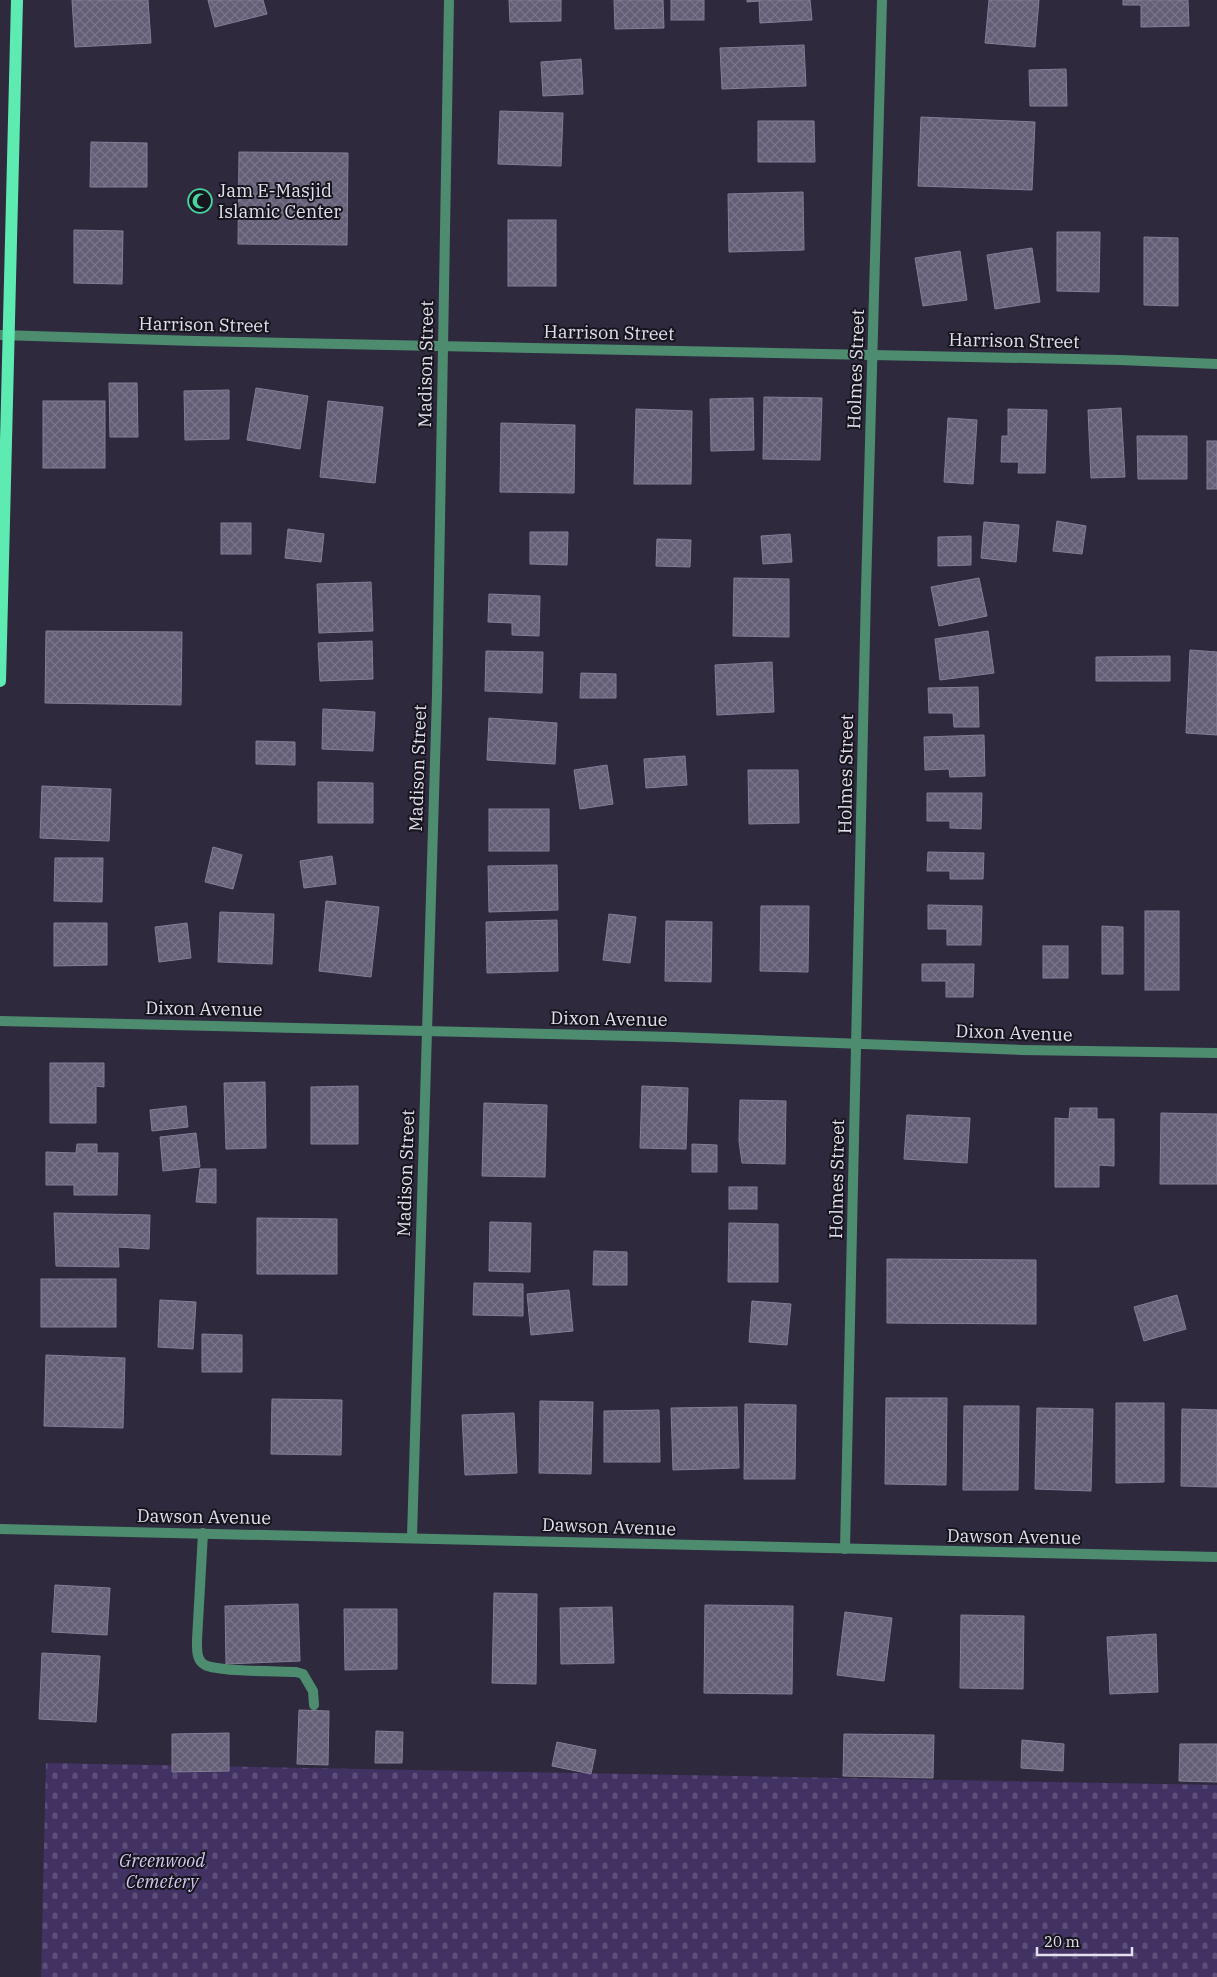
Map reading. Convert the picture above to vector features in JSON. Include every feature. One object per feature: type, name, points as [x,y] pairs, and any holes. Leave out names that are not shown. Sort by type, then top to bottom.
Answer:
[{"type":"main road","points":[[0,681],[4,335],[17,0]]},
{"type":"street","name":"Madison Street","points":[[412,1537],[437,684],[449,0]]},
{"type":"street","name":"Holmes Street","points":[[845,1549],[872,355],[882,0]]},
{"type":"street","name":"Harrison Street","points":[[4,335],[1120,360],[1217,364]]},
{"type":"street","name":"Dixon Avenue","points":[[0,1021],[674,1037],[1031,1050],[1217,1053]]},
{"type":"street","name":"Dawson Avenue","points":[[0,1528],[1217,1557]]},
{"type":"street","points":[[203,1533],[197,1640],[197,1653],[201,1661],[205,1665],[227,1669],[296,1672],[303,1674],[313,1691],[314,1705]]},
{"type":"green space","name":"Greenwood Cemetery","points":[[46,1763],[1217,1785],[1217,1977],[41,1977]]},
{"type":"building","points":[[72,0],[148,0],[151,43],[75,47]]},
{"type":"building","points":[[208,0],[263,0],[267,14],[215,27]]},
{"type":"building","points":[[509,0],[561,0],[561,21],[510,22]]},
{"type":"building","points":[[614,0],[663,0],[664,28],[615,29]]},
{"type":"building","points":[[671,0],[704,0],[704,20],[671,20]]},
{"type":"building","points":[[747,0],[810,0],[812,20],[760,23],[759,1],[747,2]]},
{"type":"building","points":[[989,0],[1039,0],[1035,47],[985,43]]},
{"type":"building","points":[[1123,0],[1188,0],[1189,26],[1141,27],[1141,5],[1123,5]]},
{"type":"building","points":[[804,45],[806,86],[722,89],[720,48]]},
{"type":"building","points":[[581,59],[583,94],[543,96],[541,62]]},
{"type":"building","points":[[1066,69],[1067,106],[1030,106],[1029,70]]},
{"type":"building","points":[[500,111],[563,113],[561,166],[498,164]]},
{"type":"building","points":[[921,117],[1035,122],[1032,190],[918,186]]},
{"type":"building","points":[[758,121],[814,121],[815,162],[758,162]]},
{"type":"building","points":[[91,142],[147,143],[147,187],[90,187]]},
{"type":"building","points":[[239,152],[348,153],[347,245],[238,244]]},
{"type":"building","points":[[803,192],[804,250],[729,252],[728,194]]},
{"type":"building","points":[[508,220],[556,220],[556,286],[508,286]]},
{"type":"building","points":[[74,230],[123,231],[122,284],[74,283]]},
{"type":"building","points":[[1057,232],[1100,232],[1099,292],[1057,291]]},
{"type":"building","points":[[1144,237],[1178,238],[1178,306],[1144,305]]},
{"type":"building","points":[[1032,248],[1040,302],[995,309],[987,255]]},
{"type":"building","points":[[960,251],[967,300],[923,306],[915,258]]},
{"type":"building","points":[[109,383],[137,383],[138,437],[110,437]]},
{"type":"building","points":[[256,388],[308,396],[300,449],[247,440]]},
{"type":"building","points":[[229,390],[229,439],[185,440],[184,391]]},
{"type":"building","points":[[764,397],[822,398],[820,460],[763,459]]},
{"type":"building","points":[[753,398],[754,450],[711,451],[710,399]]},
{"type":"building","points":[[43,401],[105,401],[105,468],[43,468]]},
{"type":"building","points":[[328,401],[383,407],[375,483],[320,477]]},
{"type":"building","points":[[1121,408],[1125,477],[1091,478],[1088,410]]},
{"type":"building","points":[[636,409],[692,411],[691,484],[634,484]]},
{"type":"building","points":[[1008,409],[1047,410],[1045,473],[1018,473],[1019,462],[1001,462],[1002,436],[1008,436]]},
{"type":"building","points":[[948,418],[977,420],[973,484],[944,482]]},
{"type":"building","points":[[501,423],[575,425],[574,493],[500,492]]},
{"type":"building","points":[[1137,436],[1187,436],[1187,479],[1138,479]]},
{"type":"building","points":[[1207,441],[1217,441],[1217,489],[1207,489]]},
{"type":"building","points":[[1057,521],[1086,526],[1082,554],[1053,551]]},
{"type":"building","points":[[984,522],[1019,525],[1016,562],[981,558]]},
{"type":"building","points":[[221,523],[251,523],[251,554],[221,554]]},
{"type":"building","points":[[288,529],[324,534],[321,562],[285,558]]},
{"type":"building","points":[[530,532],[568,532],[567,565],[530,564]]},
{"type":"building","points":[[790,534],[792,562],[763,564],[761,536]]},
{"type":"building","points":[[971,536],[971,565],[938,566],[938,537]]},
{"type":"building","points":[[657,539],[691,540],[690,567],[656,566]]},
{"type":"building","points":[[734,578],[789,579],[789,637],[733,636]]},
{"type":"building","points":[[979,578],[987,616],[939,626],[931,587]]},
{"type":"building","points":[[371,582],[373,631],[319,633],[317,584]]},
{"type":"building","points":[[489,594],[540,596],[539,636],[512,635],[512,623],[488,622]]},
{"type":"building","points":[[46,631],[182,632],[181,705],[45,703]]},
{"type":"building","points":[[988,631],[994,673],[940,680],[935,639]]},
{"type":"building","points":[[372,641],[373,679],[320,681],[318,643]]},
{"type":"building","points":[[1190,650],[1217,652],[1217,735],[1186,733]]},
{"type":"building","points":[[486,651],[543,652],[542,693],[485,691]]},
{"type":"building","points":[[1170,656],[1170,681],[1096,681],[1096,657]]},
{"type":"building","points":[[772,662],[774,712],[717,715],[715,665]]},
{"type":"building","points":[[581,673],[616,674],[616,698],[580,698]]},
{"type":"building","points":[[978,687],[979,727],[954,727],[953,713],[929,713],[928,688]]},
{"type":"building","points":[[323,709],[375,712],[373,751],[322,749]]},
{"type":"building","points":[[489,718],[557,723],[555,764],[487,760]]},
{"type":"building","points":[[984,735],[985,776],[950,777],[949,769],[925,770],[924,737]]},
{"type":"building","points":[[256,741],[295,742],[295,765],[256,764]]},
{"type":"building","points":[[685,756],[687,785],[646,788],[644,759]]},
{"type":"building","points":[[607,765],[613,804],[580,809],[574,770]]},
{"type":"building","points":[[748,770],[798,770],[799,823],[749,824]]},
{"type":"building","points":[[318,782],[373,783],[373,823],[318,823]]},
{"type":"building","points":[[42,786],[111,789],[109,841],[40,838]]},
{"type":"building","points":[[927,793],[982,793],[981,829],[950,828],[950,821],[927,821]]},
{"type":"building","points":[[489,809],[549,809],[549,851],[489,851]]},
{"type":"building","points":[[213,847],[242,855],[233,889],[205,882]]},
{"type":"building","points":[[928,852],[984,853],[983,879],[950,879],[950,871],[927,871]]},
{"type":"building","points":[[332,856],[336,884],[304,888],[300,861]]},
{"type":"building","points":[[55,858],[103,858],[102,902],[54,901]]},
{"type":"building","points":[[557,865],[558,910],[489,912],[488,866]]},
{"type":"building","points":[[326,901],[379,907],[371,977],[319,971]]},
{"type":"building","points":[[928,905],[982,906],[981,945],[947,945],[947,929],[928,929]]},
{"type":"building","points":[[761,906],[809,906],[808,972],[760,971]]},
{"type":"building","points":[[1145,911],[1179,911],[1179,990],[1145,990]]},
{"type":"building","points":[[220,912],[274,914],[272,964],[218,962]]},
{"type":"building","points":[[609,914],[636,917],[630,963],[603,960]]},
{"type":"building","points":[[557,920],[558,971],[487,973],[486,922]]},
{"type":"building","points":[[666,921],[712,922],[711,982],[665,981]]},
{"type":"building","points":[[54,923],[107,923],[107,965],[54,966]]},
{"type":"building","points":[[187,923],[191,958],[159,962],[155,927]]},
{"type":"building","points":[[1102,926],[1123,927],[1123,974],[1102,974]]},
{"type":"building","points":[[1043,946],[1068,946],[1068,978],[1043,978]]},
{"type":"building","points":[[922,964],[974,964],[973,997],[946,997],[946,981],[922,981]]},
{"type":"building","points":[[50,1063],[104,1063],[104,1087],[96,1086],[96,1123],[50,1123]]},
{"type":"building","points":[[265,1082],[266,1148],[226,1149],[224,1083]]},
{"type":"building","points":[[358,1086],[358,1144],[311,1144],[311,1087]]},
{"type":"building","points":[[642,1086],[688,1088],[686,1149],[640,1148]]},
{"type":"building","points":[[740,1100],[786,1101],[785,1164],[742,1163],[739,1141]]},
{"type":"building","points":[[484,1103],[547,1105],[545,1177],[482,1176]]},
{"type":"building","points":[[186,1106],[188,1127],[152,1131],[150,1110]]},
{"type":"building","points":[[1070,1108],[1097,1108],[1097,1119],[1114,1119],[1114,1166],[1099,1165],[1099,1187],[1055,1187],[1055,1118],[1069,1119]]},
{"type":"building","points":[[1161,1113],[1217,1114],[1217,1184],[1160,1184]]},
{"type":"building","points":[[907,1115],[970,1118],[967,1163],[904,1159]]},
{"type":"building","points":[[196,1133],[200,1167],[163,1171],[160,1137]]},
{"type":"building","points":[[77,1144],[97,1144],[97,1153],[118,1153],[117,1195],[74,1195],[74,1185],[46,1185],[46,1152],[76,1153]]},
{"type":"building","points":[[692,1144],[717,1145],[717,1172],[692,1172]]},
{"type":"building","points":[[200,1169],[216,1169],[216,1203],[196,1202]]},
{"type":"building","points":[[729,1187],[757,1187],[757,1209],[729,1209]]},
{"type":"building","points":[[54,1213],[150,1215],[149,1249],[118,1247],[119,1267],[56,1266]]},
{"type":"building","points":[[257,1218],[337,1219],[337,1274],[257,1274]]},
{"type":"building","points":[[490,1222],[531,1223],[530,1272],[489,1271]]},
{"type":"building","points":[[729,1223],[778,1224],[778,1282],[728,1282]]},
{"type":"building","points":[[594,1251],[627,1252],[627,1285],[593,1285]]},
{"type":"building","points":[[887,1259],[1036,1260],[1036,1324],[887,1323]]},
{"type":"building","points":[[41,1279],[116,1279],[116,1327],[41,1327]]},
{"type":"building","points":[[474,1283],[523,1284],[523,1316],[473,1315]]},
{"type":"building","points":[[569,1290],[573,1331],[531,1335],[527,1294]]},
{"type":"building","points":[[1177,1295],[1186,1329],[1144,1341],[1134,1307]]},
{"type":"building","points":[[160,1300],[196,1302],[193,1349],[158,1347]]},
{"type":"building","points":[[752,1301],[791,1304],[787,1345],[749,1342]]},
{"type":"building","points":[[202,1334],[242,1335],[242,1372],[202,1372]]},
{"type":"building","points":[[46,1355],[125,1358],[123,1428],[44,1426]]},
{"type":"building","points":[[886,1398],[947,1398],[946,1485],[885,1484]]},
{"type":"building","points":[[272,1399],[342,1400],[341,1455],[271,1454]]},
{"type":"building","points":[[540,1401],[593,1402],[591,1474],[539,1473]]},
{"type":"building","points":[[1116,1403],[1164,1403],[1164,1482],[1116,1483]]},
{"type":"building","points":[[745,1404],[796,1405],[795,1479],[744,1479]]},
{"type":"building","points":[[964,1406],[1019,1406],[1018,1490],[963,1490]]},
{"type":"building","points":[[737,1407],[739,1468],[673,1470],[671,1408]]},
{"type":"building","points":[[1037,1408],[1093,1409],[1091,1491],[1035,1489]]},
{"type":"building","points":[[1182,1409],[1217,1410],[1217,1487],[1181,1486]]},
{"type":"building","points":[[659,1410],[660,1462],[604,1462],[604,1411]]},
{"type":"building","points":[[514,1413],[517,1473],[465,1475],[462,1415]]},
{"type":"building","points":[[55,1585],[110,1588],[107,1635],[52,1632]]},
{"type":"building","points":[[494,1593],[537,1594],[536,1684],[492,1683]]},
{"type":"building","points":[[298,1604],[300,1661],[226,1664],[225,1606]]},
{"type":"building","points":[[705,1605],[793,1606],[792,1694],[704,1693]]},
{"type":"building","points":[[612,1607],[614,1663],[561,1664],[560,1608]]},
{"type":"building","points":[[344,1609],[397,1609],[397,1669],[345,1670]]},
{"type":"building","points":[[845,1612],[892,1618],[884,1681],[837,1675]]},
{"type":"building","points":[[961,1615],[1024,1616],[1023,1689],[960,1688]]},
{"type":"building","points":[[1156,1634],[1158,1692],[1110,1694],[1107,1637]]},
{"type":"building","points":[[42,1653],[100,1656],[96,1722],[39,1719]]},
{"type":"building","points":[[299,1710],[329,1711],[328,1765],[297,1764]]},
{"type":"building","points":[[376,1731],[403,1732],[402,1763],[375,1763]]},
{"type":"building","points":[[229,1733],[229,1771],[172,1772],[172,1734]]},
{"type":"building","points":[[844,1734],[934,1735],[933,1778],[843,1776]]},
{"type":"building","points":[[1022,1740],[1064,1744],[1063,1771],[1021,1768]]},
{"type":"building","points":[[557,1742],[596,1750],[591,1774],[552,1766]]},
{"type":"building","points":[[1180,1744],[1217,1744],[1217,1782],[1179,1781]]},
{"type":"place","name":"Jam E-Masjid Islamic Center","points":[[200,201]]}]
